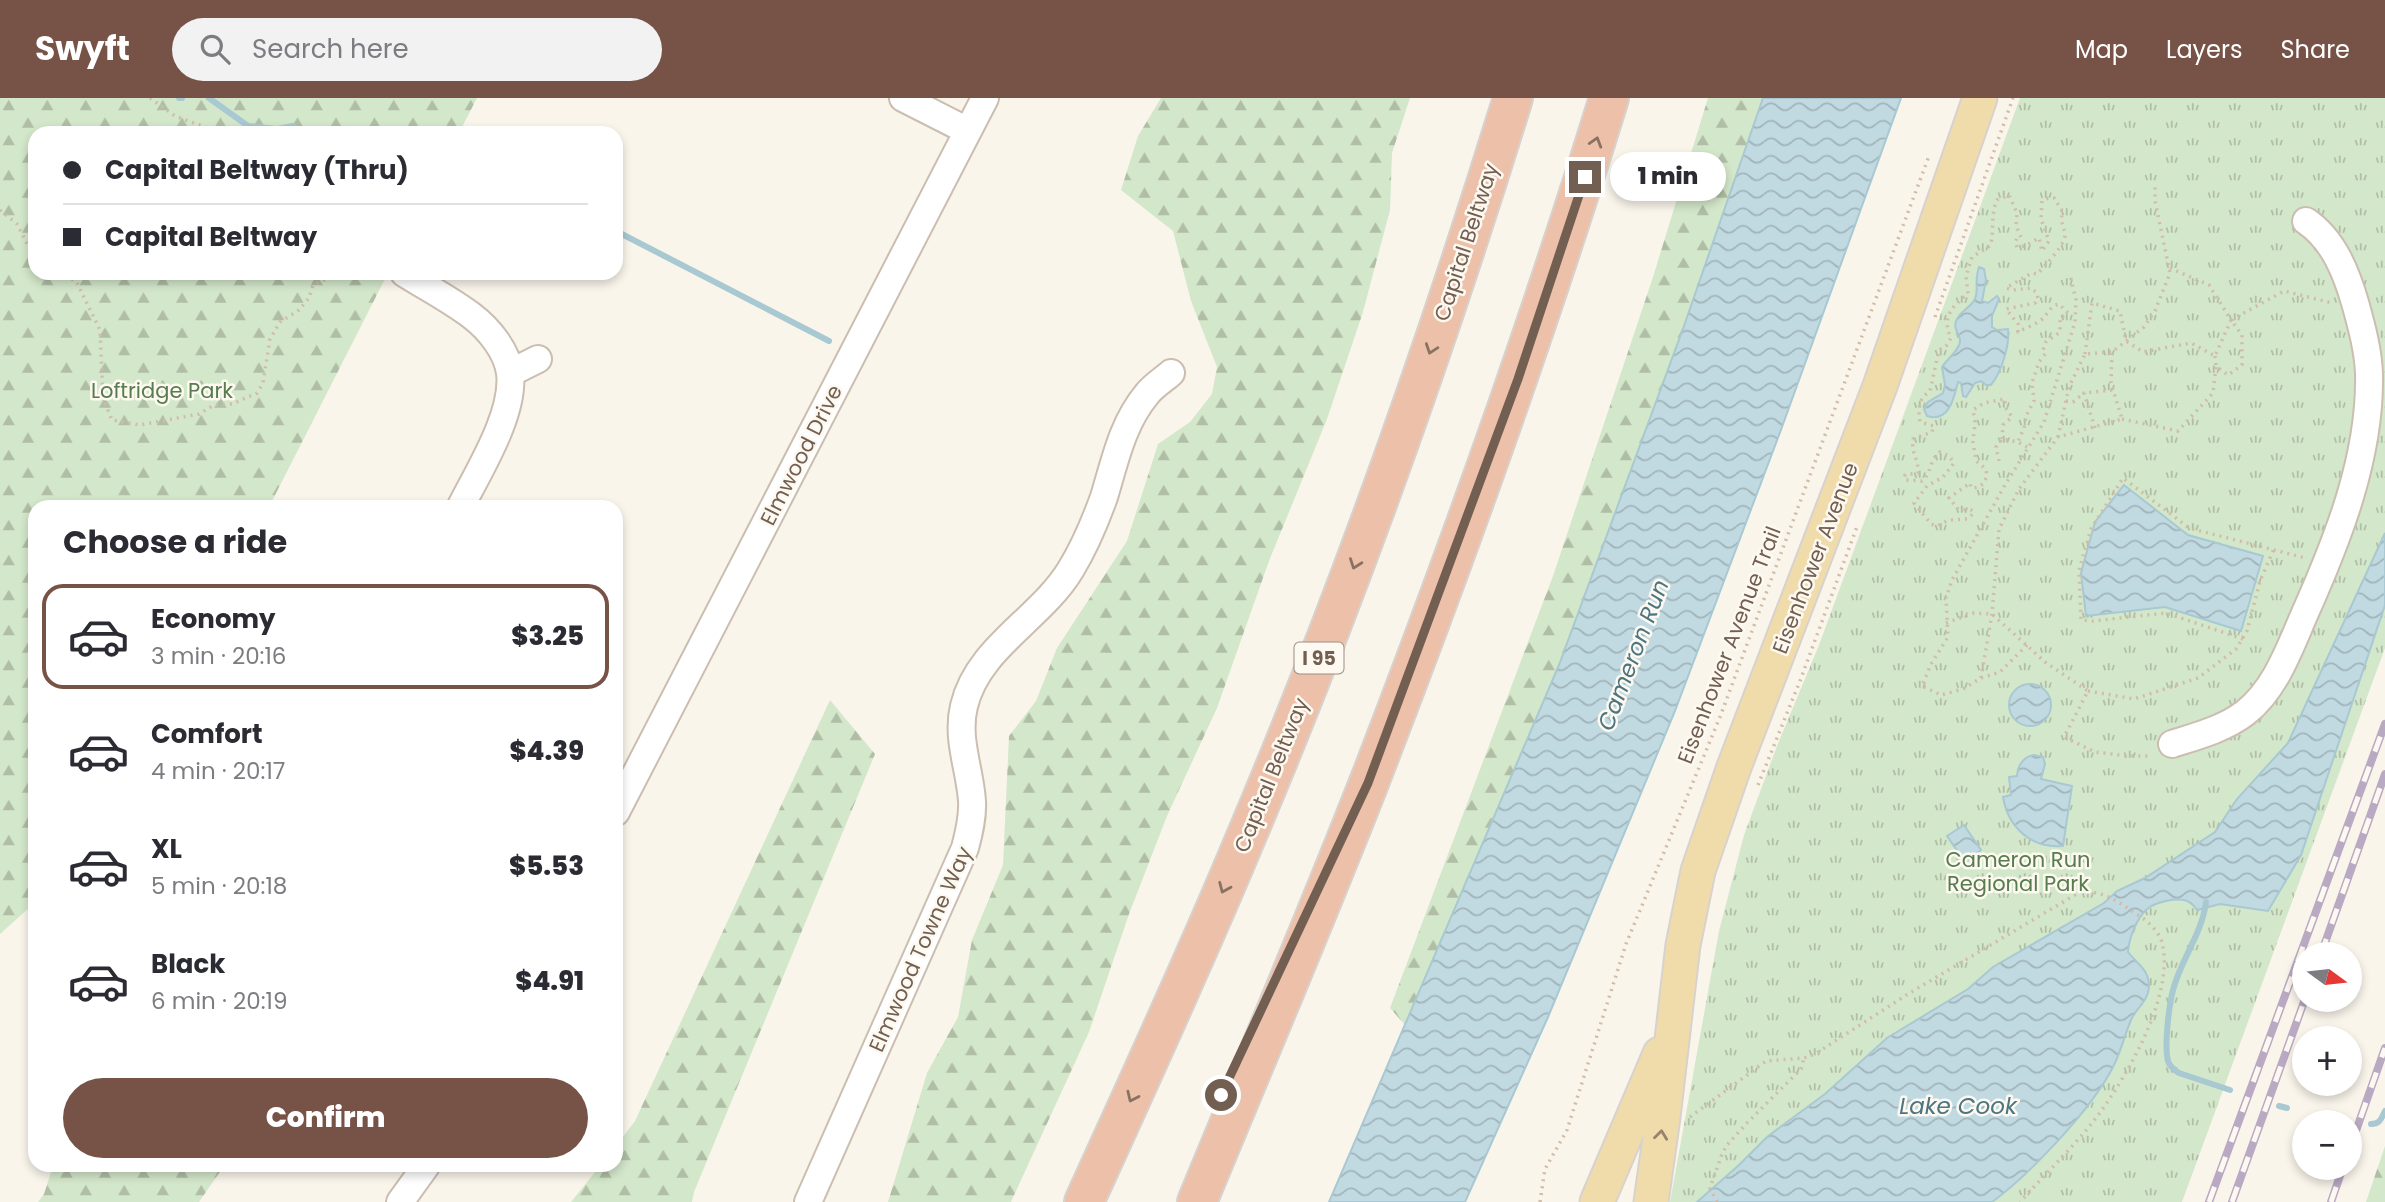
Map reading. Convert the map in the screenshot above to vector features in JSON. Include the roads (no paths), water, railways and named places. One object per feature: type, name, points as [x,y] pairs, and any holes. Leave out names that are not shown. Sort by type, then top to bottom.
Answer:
[{"type":"highway","name":"Capital Beltway","points":[[1084,1202],[1171,1013],[1236,862],[1331,626],[1468,240],[1513,98]]},
{"type":"highway","points":[[1197,1202],[1368,783],[1527,355],[1609,98]]},
{"type":"highway","points":[[1171,1202],[1368,783]]},
{"type":"main road","name":"Eisenhower Avenue","points":[[1651,1202],[1688,912],[1712,825],[1880,386],[1980,98]]},
{"type":"main road","name":"Eisenhower Avenue","points":[[1597,1202],[1674,1023]]},
{"type":"street","points":[[903,98],[968,131]]},
{"type":"street","name":"Elmwood Drive","points":[[623,798],[985,98]]},
{"type":"street","points":[[2172,744],[2228,723],[2246,712],[2261,696],[2283,662],[2322,574],[2347,503],[2366,422],[2369,373],[2364,338],[2352,290],[2338,258],[2320,230],[2306,221]]},
{"type":"street","points":[[415,280],[471,315],[491,333],[510,373],[508,398],[501,425],[464,500]]},
{"type":"street","points":[[510,373],[538,359]]},
{"type":"street","name":"Elmwood Towne Way","points":[[808,1202],[965,848],[972,817],[972,801],[962,747],[961,725],[970,689],[989,658],[1037,611],[1069,573],[1094,526],[1117,449],[1132,418],[1148,393],[1171,373]]},
{"type":"street","points":[[400,1202],[422,1172]]},
{"type":"water","name":"Cameron Run","points":[[1763,98],[1901,98],[1782,427],[1675,711],[1548,1017],[1465,1202],[1329,1202],[1559,665],[1684,326]]},
{"type":"water","points":[[1979,267],[1984,269],[1986,280],[1982,301],[1988,303],[1997,296],[1999,299],[1992,316],[1992,327],[1997,330],[2008,329],[2004,358],[1991,385],[1981,381],[1975,383],[1966,397],[1963,396],[1961,383],[1958,382],[1952,402],[1945,413],[1941,416],[1927,416],[1924,409],[1928,402],[1943,393],[1945,385],[1942,367],[1960,343],[1956,322],[1975,299]]},
{"type":"water","points":[[2124,485],[2188,535],[2263,556],[2241,631],[2165,607],[2086,616],[2081,573],[2095,522]]},
{"type":"water","name":"Lake Cook","points":[[2385,533],[2385,605],[2301,855],[2268,911],[2220,904],[2197,910],[2185,900],[2179,900],[2155,905],[2142,914],[2128,952],[2149,981],[2146,997],[2131,1020],[2116,1060],[2091,1101],[2024,1175],[1992,1202],[1697,1202],[1767,1137],[1825,1094],[1887,1038],[1968,989],[1993,967],[2104,903],[2117,891],[2145,878],[2215,832],[2237,799],[2288,743]]},
{"type":"water","points":[[2030,684],[2045,690],[2051,705],[2045,720],[2030,726],[2015,720],[2009,705],[2015,690]]},
{"type":"water","points":[[2034,755],[2043,757],[2045,764],[2041,779],[2072,786],[2063,846],[2051,846],[2031,840],[2016,826],[2006,808],[2003,797],[2011,795],[2009,777],[2017,776],[2022,762]]},
{"type":"water","points":[[1964,825],[1981,850],[1965,862],[1947,836]]},
{"type":"waterway","points":[[209,98],[248,126]]},
{"type":"waterway","points":[[623,235],[829,341]]},
{"type":"waterway","points":[[2206,902],[2200,925],[2173,990],[2167,1054],[2170,1065],[2179,1073],[2230,1090]]},
{"type":"waterway","points":[[2279,1106],[2287,1108]]},
{"type":"waterway","points":[[2371,1124],[2378,1122],[2385,1111]]},
{"type":"railway","points":[[2209,1202],[2385,724]]},
{"type":"railway","points":[[2325,942],[2385,774]]},
{"type":"railway","points":[[2232,1202],[2300,1012]]},
{"type":"railway","points":[[2362,1114],[2385,1048]]},
{"type":"railway","points":[[2331,1202],[2339,1180]]},
{"type":"park label","name":"Loftridge Park","points":[[162,390]]},
{"type":"park label","name":"Cameron Run Regional Park","points":[[2018,871]]}]
